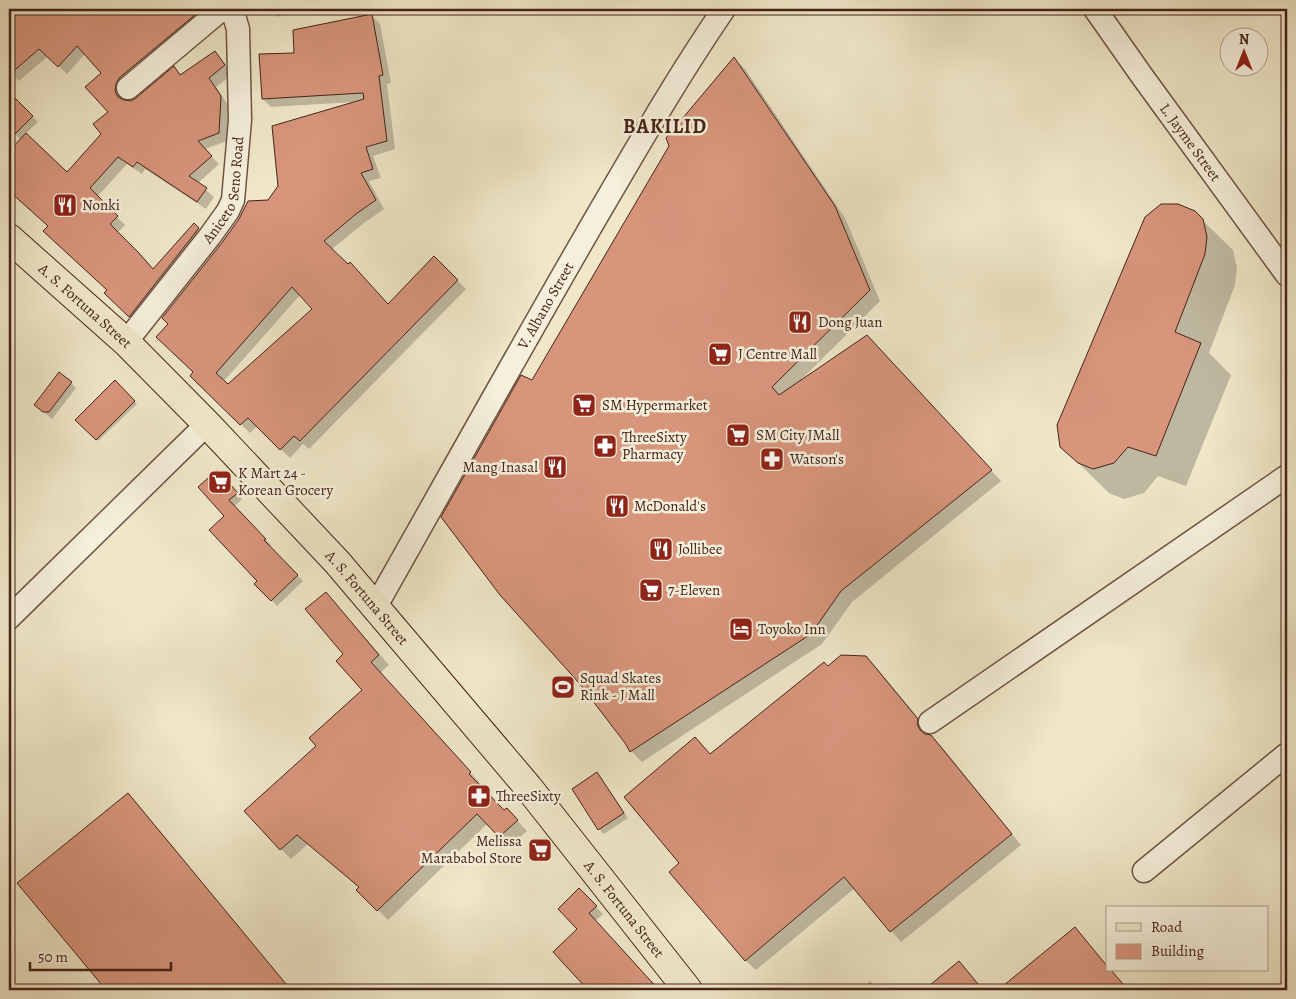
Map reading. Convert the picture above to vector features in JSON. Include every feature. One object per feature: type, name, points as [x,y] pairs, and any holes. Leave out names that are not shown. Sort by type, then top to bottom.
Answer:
[{"type":"main road","name":"A. S. Fortuna Street","points":[[9,238],[126,342],[207,424],[337,562],[528,787],[688,990]]},
{"type":"street","points":[[128,88],[222,9]]},
{"type":"street","name":"Aniceto Seno Road","points":[[126,342],[210,236],[228,211],[232,200],[240,120],[238,30],[232,9]]},
{"type":"street","name":"V. Albano Street","points":[[376,606],[553,292],[643,137],[698,47],[724,9]]},
{"type":"street","name":"L. Jayme Street","points":[[1095,9],[1287,274]]},
{"type":"street","points":[[9,618],[207,424]]},
{"type":"street","points":[[930,722],[1287,476]]},
{"type":"street","points":[[1144,871],[1287,754]]},
{"type":"building","points":[[9,9],[202,9],[119,78],[115,91],[118,97],[124,100],[131,101],[136,98],[174,66],[180,75],[215,51],[225,65],[209,78],[221,96],[219,133],[198,141],[212,156],[189,176],[207,188],[197,202],[137,162],[133,167],[118,157],[90,188],[118,216],[110,224],[153,269],[194,223],[199,228],[129,317],[104,293],[107,290],[43,231],[48,226],[9,191],[9,151],[26,133],[67,172],[101,134],[93,124],[108,112],[85,87],[101,73],[77,46],[58,67],[39,49],[9,75]]},
{"type":"building","points":[[372,14],[383,75],[379,76],[387,141],[366,147],[373,169],[361,173],[376,200],[324,241],[348,264],[350,262],[388,304],[434,256],[458,280],[300,441],[294,436],[280,450],[248,418],[240,425],[190,376],[193,372],[156,337],[168,324],[162,318],[221,244],[239,219],[248,201],[268,200],[278,186],[272,126],[364,99],[363,93],[262,99],[259,54],[294,53],[293,30]],"holes":[[[292,287],[312,309],[228,384],[216,373]]]},
{"type":"building","name":"SM City JMall","points":[[734,57],[835,206],[870,290],[772,387],[779,395],[867,335],[992,470],[841,591],[811,634],[630,752],[579,683],[500,595],[441,517],[521,375],[532,380],[669,146],[666,138]]},
{"type":"building","points":[[9,92],[33,116],[9,140]]},
{"type":"building","points":[[1161,204],[1178,204],[1195,211],[1203,219],[1207,237],[1205,254],[1175,332],[1201,343],[1156,456],[1128,447],[1114,463],[1093,469],[1078,463],[1060,447],[1057,425],[1145,217]]},
{"type":"building","points":[[59,372],[72,382],[49,412],[43,412],[34,405]]},
{"type":"building","points":[[115,380],[135,401],[96,440],[75,420]]},
{"type":"building","points":[[217,470],[238,493],[229,500],[298,575],[271,601],[254,584],[257,581],[209,530],[224,516],[198,487]]},
{"type":"building","points":[[326,592],[379,655],[371,662],[471,772],[469,774],[504,810],[507,808],[518,820],[499,837],[477,814],[377,911],[356,890],[359,887],[297,835],[280,850],[244,811],[316,746],[309,738],[362,690],[336,661],[343,654],[305,609]]},
{"type":"building","points":[[841,655],[866,656],[918,719],[917,724],[920,730],[925,734],[931,735],[1012,834],[890,932],[844,877],[745,961],[669,872],[679,863],[624,797],[695,737],[710,754],[824,662],[828,666]]},
{"type":"building","points":[[597,772],[624,813],[598,830],[572,789]]},
{"type":"building","points":[[128,793],[291,990],[106,990],[17,883]]},
{"type":"building","points":[[579,888],[597,906],[589,913],[659,990],[588,990],[553,952],[577,929],[558,909]]},
{"type":"building","points":[[1075,927],[1106,965],[1106,972],[1113,972],[1128,990],[998,990]]},
{"type":"building","points":[[959,961],[983,990],[924,990]]},
{"type":"place","name":"Nonki","points":[[65,205]]},
{"type":"place","name":"Dong Juan","points":[[800,322]]},
{"type":"place","name":"J Centre Mall","points":[[720,354]]},
{"type":"place","name":"SM Hypermarket","points":[[584,405]]},
{"type":"place","name":"SM City JMall","points":[[738,435]]},
{"type":"place","name":"ThreeSixty Pharmacy","points":[[605,446]]},
{"type":"place","name":"Watson's","points":[[772,459]]},
{"type":"place","name":"Mang Inasal","points":[[555,467]]},
{"type":"place","name":"K Mart 24 - Korean Grocery","points":[[220,482]]},
{"type":"place","name":"McDonald's","points":[[617,506]]},
{"type":"place","name":"Jollibee","points":[[661,549]]},
{"type":"place","name":"7-Eleven","points":[[651,590]]},
{"type":"place","name":"Toyoko Inn","points":[[741,629]]},
{"type":"place","name":"Squad Skates Rink - J Mall","points":[[563,687]]},
{"type":"place","name":"ThreeSixty","points":[[479,796]]},
{"type":"place","name":"Melissa Marababol Store","points":[[540,850]]},
{"type":"district","name":"BAKILID","points":[[665,126]]}]
